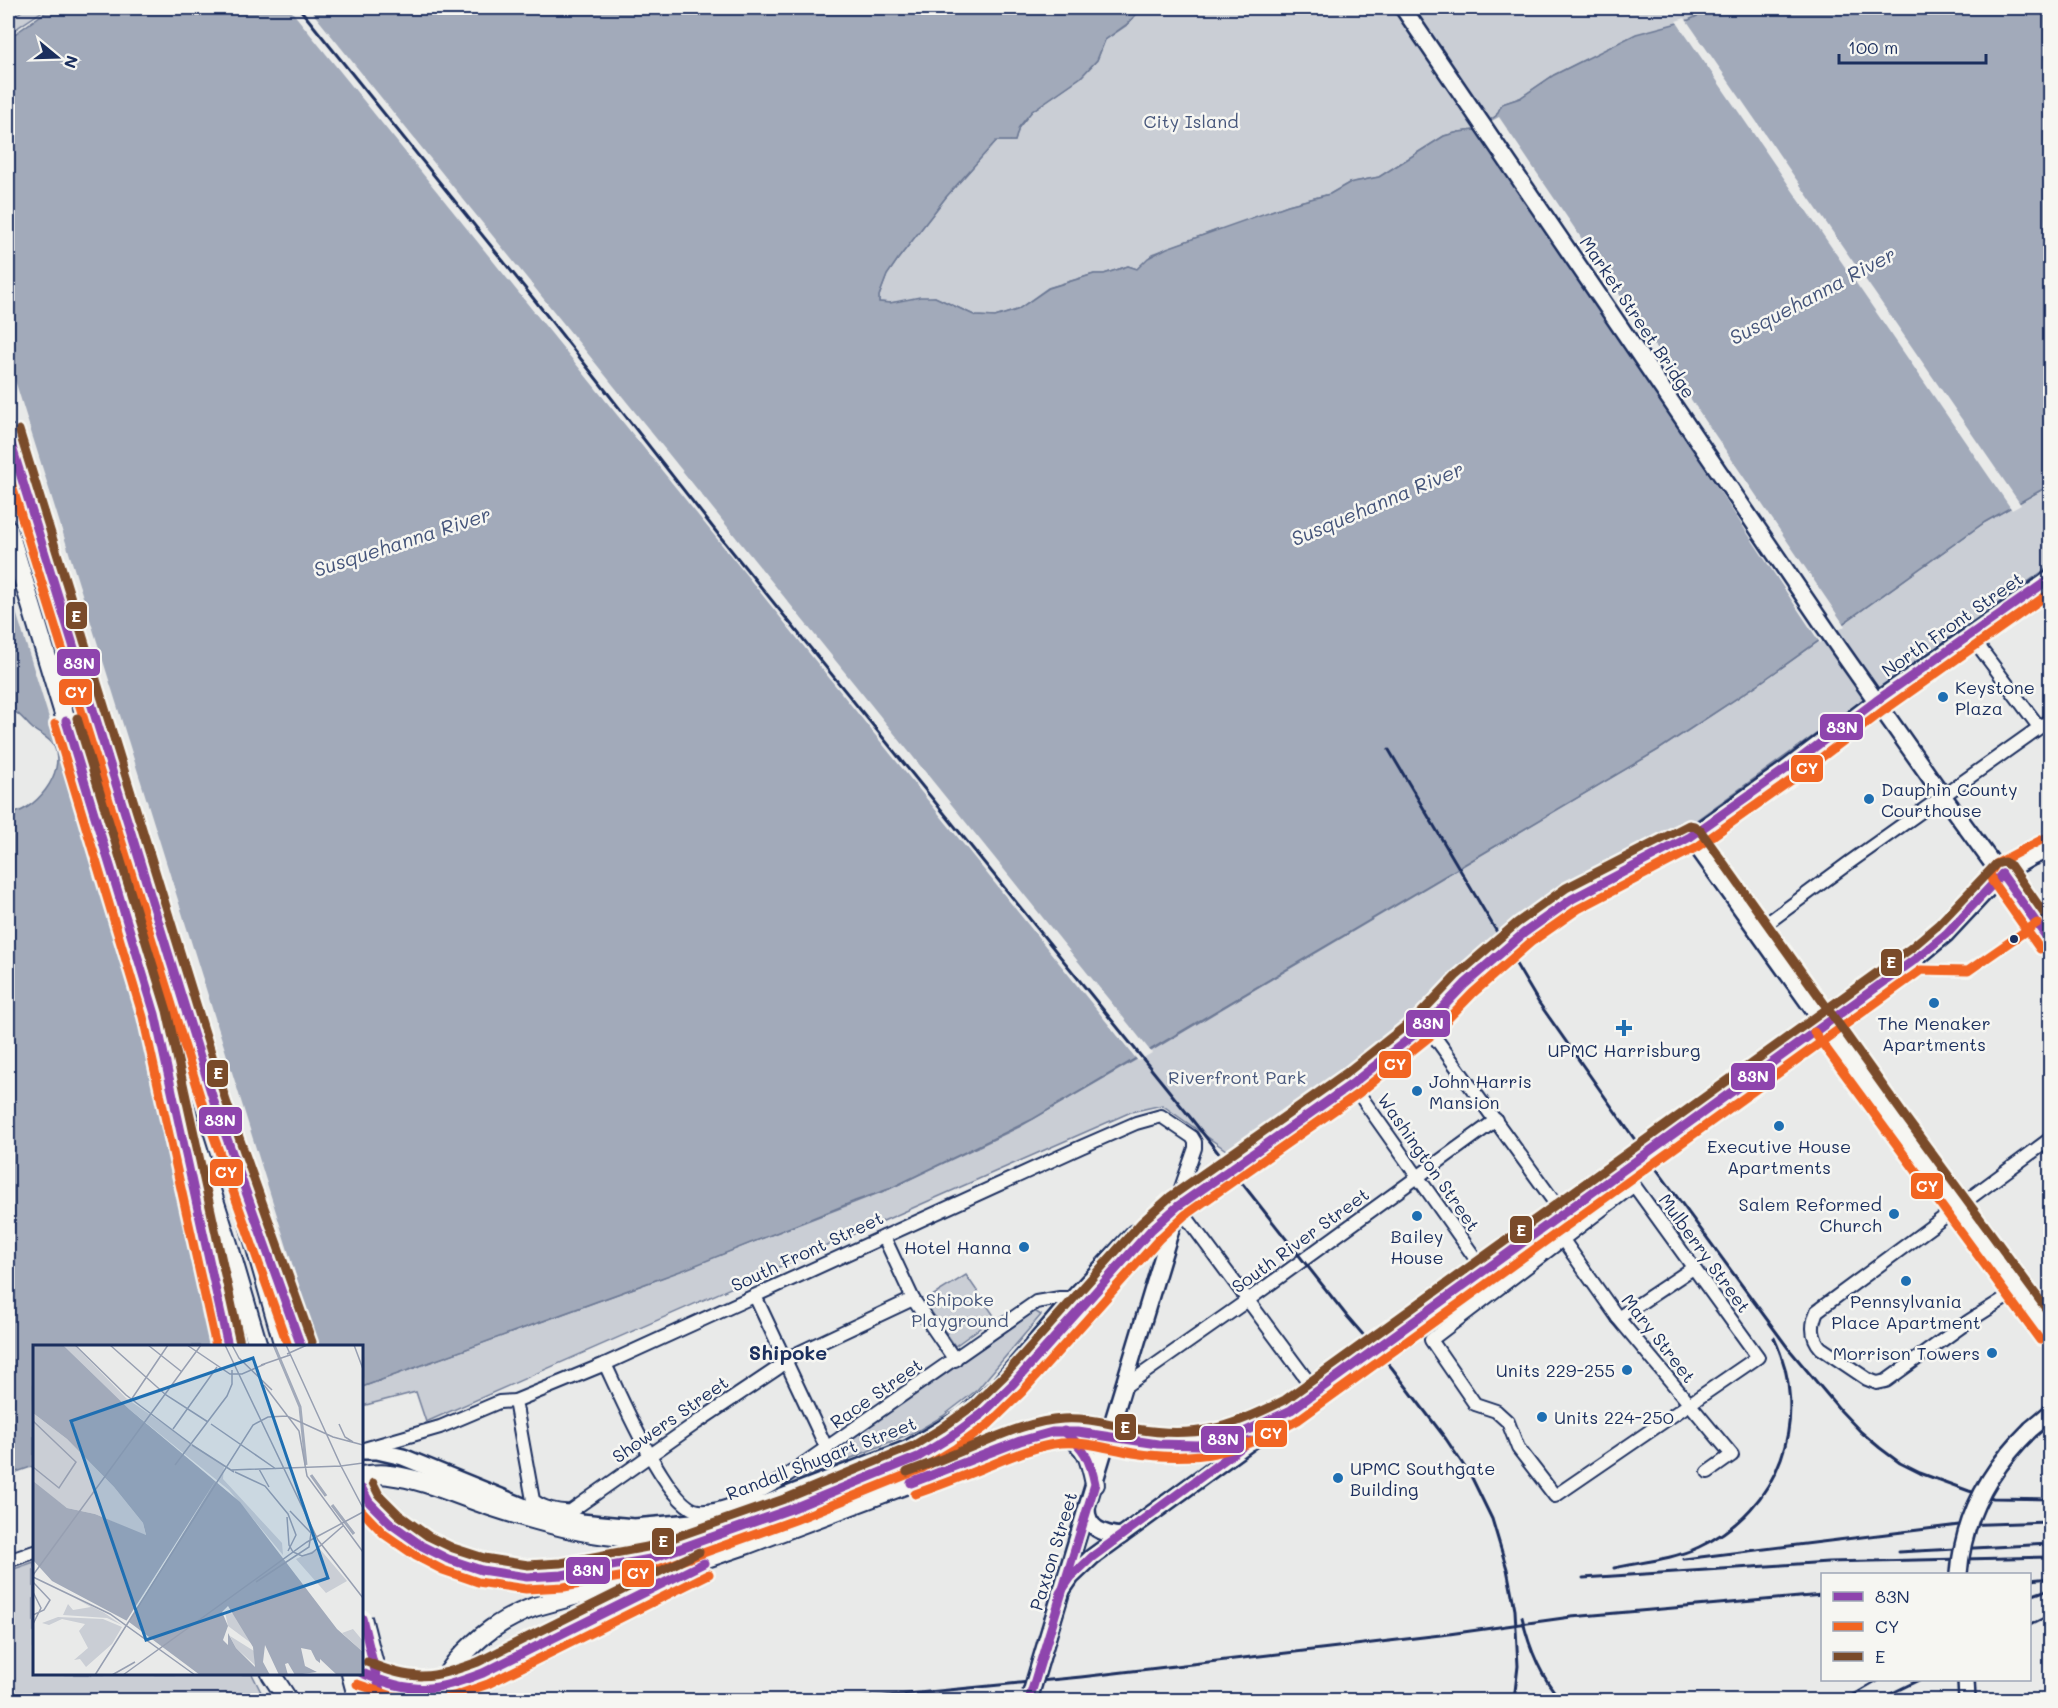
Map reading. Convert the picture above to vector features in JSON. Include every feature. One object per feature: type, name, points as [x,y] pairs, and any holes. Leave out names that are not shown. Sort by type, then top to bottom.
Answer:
[{"type":"highway","points":[[8,434],[215,1105],[283,1345]]},
{"type":"highway","points":[[8,529],[257,1345]]},
{"type":"highway","points":[[155,1014],[228,1345]]},
{"type":"highway","points":[[215,1105],[300,1345]]},
{"type":"highway","points":[[363,1491],[369,1502],[392,1524],[422,1546],[448,1559],[482,1570],[527,1577],[562,1575],[650,1559],[849,1486],[918,1457],[949,1438],[982,1414],[1012,1384],[1150,1230]]},
{"type":"highway","points":[[1064,1431],[1080,1444],[1090,1459],[1095,1484]]},
{"type":"highway","points":[[434,1701],[442,1681],[456,1662],[478,1639],[510,1616],[534,1607],[689,1564],[748,1544],[1033,1437],[1064,1431],[1109,1437]]},
{"type":"highway","points":[[363,1476],[387,1474],[413,1479],[573,1531],[645,1539],[683,1538],[722,1532]]},
{"type":"highway","points":[[363,1674],[373,1679],[428,1689],[453,1684],[483,1673],[686,1571],[748,1544]]},
{"type":"highway","points":[[363,1622],[383,1701]]},
{"type":"highway","points":[[272,1675],[284,1695]]},
{"type":"highway","points":[[351,1675],[358,1701]]},
{"type":"main road","name":"Market Street Bridge","points":[[1404,9],[1839,648],[1943,796],[2050,942]]},
{"type":"main road","name":"North Front Street","points":[[1876,701],[2050,579]]},
{"type":"main road","points":[[1150,1230],[1178,1206],[1352,1084],[1426,1025],[1465,984],[1508,947],[1572,899],[1690,837],[1876,701]]},
{"type":"main road","points":[[1690,837],[1824,1025],[2050,1333]]},
{"type":"main road","points":[[1649,1151],[1917,958],[1946,934],[2002,874],[2050,849]]},
{"type":"main road","points":[[1060,1593],[1080,1568],[1121,1536],[1626,1168]]},
{"type":"main road","name":"Paxton Street","points":[[1030,1697],[1178,1206]]},
{"type":"main road","name":"Randall Shugart Street","points":[[363,1450],[403,1457],[530,1509],[581,1522],[634,1527],[712,1520],[746,1510],[909,1448],[963,1417],[998,1386],[1073,1298],[1134,1233],[1150,1230]]},
{"type":"main road","points":[[1109,1437],[1171,1446],[1209,1444],[1252,1430],[1291,1410]]},
{"type":"main road","points":[[1959,1573],[1968,1523],[1979,1496],[2001,1461],[2031,1429],[2050,1413]]},
{"type":"main road","points":[[1087,1509],[1088,1520],[1094,1528],[1121,1536]]},
{"type":"main road","points":[[1966,1681],[1967,1701]]},
{"type":"street","points":[[1971,636],[2039,727]]},
{"type":"street","points":[[1758,930],[2050,720]]},
{"type":"street","points":[[1426,1025],[1563,1214]]},
{"type":"street","name":"Washington Street","points":[[1352,1084],[1497,1289]]},
{"type":"street","name":"South Front Street","points":[[363,1450],[441,1427],[499,1402],[515,1401],[605,1364],[1080,1147],[1136,1123],[1161,1116],[1192,1137],[1195,1142],[1178,1206]]},
{"type":"street","name":"South River Street","points":[[1124,1387],[1248,1300],[1496,1119]]},
{"type":"street","points":[[2018,1290],[1886,1381],[1877,1383],[1867,1379],[1816,1343],[1812,1322],[1817,1311],[2050,1139]]},
{"type":"street","name":"Mulberry Street","points":[[1626,1168],[1633,1186],[1758,1357],[1688,1404]]},
{"type":"street","points":[[1633,1186],[1431,1340],[1475,1404],[1496,1411],[1508,1422],[1518,1448],[1555,1496],[1688,1404]]},
{"type":"street","points":[[1178,1206],[1316,1392]]},
{"type":"street","points":[[884,1237],[913,1299],[955,1360]]},
{"type":"street","name":"Mary Street","points":[[1563,1240],[1618,1318],[1732,1455],[1708,1472]]},
{"type":"street","points":[[1618,1318],[1693,1268]]},
{"type":"street","points":[[755,1296],[827,1449]]},
{"type":"street","name":"Race Street","points":[[649,1456],[677,1498],[694,1510],[710,1510],[745,1499],[776,1483],[827,1449],[1036,1302],[1073,1298]]},
{"type":"street","name":"Showers Street","points":[[515,1401],[533,1500],[542,1506],[571,1511],[792,1356],[913,1299]]},
{"type":"street","points":[[605,1364],[649,1456]]},
{"type":"street","points":[[8,1561],[33,1552]]},
{"type":"green space","points":[[26,8],[47,8],[8,34],[8,21]]},
{"type":"green space","name":"City Island","points":[[1142,8],[1714,8],[1689,20],[1584,60],[1554,75],[1520,98],[1502,104],[1496,116],[1475,130],[1444,136],[1379,177],[1349,183],[1330,194],[1288,205],[1153,254],[1137,269],[1128,266],[1048,288],[1017,310],[995,317],[976,316],[935,297],[890,303],[879,302],[887,275],[898,259],[946,197],[996,141],[1015,141],[1019,127],[1032,111],[1081,77],[1097,60],[1105,40],[1127,25]]},
{"type":"green space","name":"Riverfront Park","points":[[2050,485],[2050,566],[1684,829],[1574,889],[1515,930],[1483,955],[1421,1016],[1295,1116],[1236,1157],[1162,1105],[1131,1112],[426,1422],[416,1392],[363,1406],[363,1387],[653,1281],[889,1189],[1019,1127],[1658,750],[1757,685],[1985,522]]},
{"type":"green space","name":"Shipoke Playground","points":[[966,1275],[995,1317],[955,1346],[924,1301]]},
{"type":"green space","points":[[1033,1310],[1041,1315],[977,1390],[943,1416],[919,1430],[808,1476],[774,1493],[769,1489]]},
{"type":"green space","points":[[33,1562],[33,1675],[252,1675],[265,1700],[8,1700],[8,1571]]},
{"type":"water","name":"Susquehanna River","points":[[51,8],[1142,8],[1127,24],[1105,40],[1097,60],[1081,77],[1032,111],[1019,127],[1015,141],[996,141],[946,197],[898,259],[887,275],[879,296],[879,302],[890,303],[920,297],[935,297],[976,316],[995,317],[1017,310],[1049,288],[1128,266],[1137,269],[1148,258],[1167,248],[1288,205],[1330,194],[1349,183],[1379,177],[1444,136],[1475,130],[1496,116],[1502,104],[1520,98],[1554,75],[1636,34],[1689,20],[1714,8],[2050,8],[2050,485],[1985,522],[1757,685],[1658,750],[1033,1119],[889,1189],[686,1269],[363,1387],[363,1345],[33,1345],[33,1466],[8,1475],[8,814],[28,807],[46,790],[56,768],[57,757],[50,740],[33,729],[12,710],[8,713],[8,39]]},
{"type":"pier","points":[[289,8],[309,8],[1152,1053],[1138,1061]]},
{"type":"pier","points":[[1685,18],[2021,505],[2012,510],[1676,21]]},
{"type":"pier","points":[[1499,117],[1845,626],[1820,643],[1611,327],[1475,130]]},
{"type":"pier","points":[[8,358],[318,1345],[244,1345],[8,586]]},
{"type":"tunnel","points":[[1629,1166],[1649,1151]]},
{"type":"railway","points":[[8,11],[13,8]]},
{"type":"railway","points":[[299,8],[537,303],[718,534],[1186,1112],[1346,1315],[1392,1368],[1446,1439],[1472,1478],[1492,1519],[1507,1569],[1515,1610],[1518,1666],[1514,1700]]},
{"type":"railway","points":[[1389,750],[1539,1003],[1633,1137],[1788,1348],[1841,1411],[1880,1448],[1900,1463],[1920,1473],[1993,1498],[2050,1499]]},
{"type":"railway","points":[[1614,1568],[1669,1557],[1699,1547],[1727,1530],[1750,1510],[1768,1485],[1781,1458],[1788,1429],[1790,1399],[1785,1368],[1774,1338]]},
{"type":"railway","points":[[1684,1559],[1959,1525],[2050,1522]]},
{"type":"railway","points":[[1898,1552],[2050,1544]]},
{"type":"railway","points":[[1583,1578],[1828,1562],[2050,1557]]},
{"type":"railway","points":[[2031,1580],[2050,1578]]},
{"type":"railway","points":[[2031,1596],[2050,1589]]},
{"type":"railway","points":[[847,1700],[1081,1677],[1449,1634],[1571,1617],[1821,1595]]},
{"type":"railway","points":[[2031,1624],[2050,1615]]},
{"type":"railway","points":[[1522,1617],[1536,1661],[1561,1700]]},
{"type":"railway","points":[[1845,1700],[1877,1681]]},
{"type":"railway","points":[[1878,1700],[1917,1681]]},
{"type":"transit line","name":"E","points":[[19,430],[226,1101],[312,1342]]},
{"type":"transit line","name":"83N","points":[[8,434],[215,1105],[301,1345]]},
{"type":"transit line","name":"CY","points":[[8,473],[204,1109],[288,1345]]},
{"type":"transit line","name":"83N","points":[[363,1491],[369,1502],[391,1524],[422,1546],[448,1559],[481,1570],[527,1577],[562,1575],[650,1559],[791,1509],[918,1457],[982,1414],[1013,1384],[1151,1230],[1178,1206],[1352,1084],[1426,1025],[1465,984],[1524,933],[1572,899],[1690,837],[1876,701],[2050,579]]},
{"type":"transit line","name":"CY","points":[[363,1512],[384,1534],[416,1556],[443,1570],[478,1582],[526,1589],[564,1587],[653,1571],[795,1520],[923,1468],[989,1424],[1022,1392],[1159,1239],[1185,1215],[1359,1093],[1433,1034],[1473,993],[1531,942],[1578,909],[1697,847],[2050,593]]},
{"type":"transit line","name":"E","points":[[77,718],[167,1011],[240,1343]]},
{"type":"transit line","name":"83N","points":[[66,721],[155,1014],[228,1345]]},
{"type":"transit line","name":"CY","points":[[55,724],[143,1017],[216,1345]]},
{"type":"transit line","name":"E","points":[[373,1483],[379,1495],[399,1515],[428,1536],[453,1548],[484,1558],[528,1565],[561,1563],[647,1547],[787,1498],[913,1446],[974,1405],[1004,1376],[1142,1222],[1170,1197],[1345,1074],[1418,1016],[1457,975],[1517,923],[1566,888],[1689,825],[1700,830],[1903,1114],[2050,1314]]},
{"type":"transit line","name":"CY","points":[[2040,949],[1992,881],[1990,873],[1996,864],[2045,838]]},
{"type":"transit line","name":"E","points":[[907,1472],[1007,1432],[1051,1420],[1081,1419],[1136,1429],[1177,1433],[1213,1429],[1265,1410],[1285,1400],[1910,949],[1938,925],[1996,864],[2004,862],[2011,866],[2050,922]]},
{"type":"transit line","name":"83N","points":[[2002,874],[2050,942]]},
{"type":"transit line","name":"83N","points":[[911,1483],[1020,1441],[1052,1432],[1078,1432],[1158,1444],[1198,1445],[1233,1437],[1291,1410],[1917,958],[1946,934],[2002,874]]},
{"type":"transit line","name":"CY","points":[[915,1494],[1021,1453],[1061,1443],[1079,1443],[1133,1453],[1178,1457],[1238,1447],[1277,1431],[1298,1420],[1921,970],[1968,971],[2037,923]]},
{"type":"transit line","name":"CY","points":[[1814,1032],[2040,1340]]},
{"type":"transit line","name":"83N","points":[[1029,1700],[1095,1484],[1085,1454],[1064,1431]]},
{"type":"transit line","name":"83N","points":[[1060,1593],[1071,1577],[1092,1557],[1250,1441]]},
{"type":"transit line","name":"E","points":[[367,1662],[398,1673],[422,1676],[462,1668],[699,1552]]},
{"type":"transit line","name":"83N","points":[[363,1673],[410,1688],[436,1687],[466,1679],[483,1673],[704,1563]]},
{"type":"transit line","name":"CY","points":[[434,1700],[454,1696],[488,1684],[709,1574]]},
{"type":"transit line","name":"83N","points":[[363,1622],[382,1699]]},
{"type":"transit line","name":"CY","points":[[357,1684],[392,1696],[418,1700]]},
{"type":"place","name":"Keystone Plaza","points":[[1943,697]]},
{"type":"place","name":"Dauphin County Courthouse","points":[[1869,799]]},
{"type":"place","name":"The Menaker Apartments","points":[[1934,1003]]},
{"type":"place","name":"UPMC Harrisburg","points":[[1624,1028]]},
{"type":"place","name":"John Harris Mansion","points":[[1417,1091]]},
{"type":"place","name":"Executive House Apartments","points":[[1779,1126]]},
{"type":"place","name":"Salem Reformed Church","points":[[1894,1214]]},
{"type":"place","name":"Bailey House","points":[[1417,1216]]},
{"type":"place","name":"Hotel Hanna","points":[[1024,1247]]},
{"type":"place","name":"Pennsylvania Place Apartment","points":[[1906,1281]]},
{"type":"place","name":"Morrison Towers","points":[[1992,1353]]},
{"type":"place","name":"Units 229-255","points":[[1627,1370]]},
{"type":"place","name":"Units 224-250","points":[[1542,1417]]},
{"type":"place","name":"UPMC Southgate Building","points":[[1338,1478]]},
{"type":"district","name":"Shipoke","points":[[788,1352]]}]
